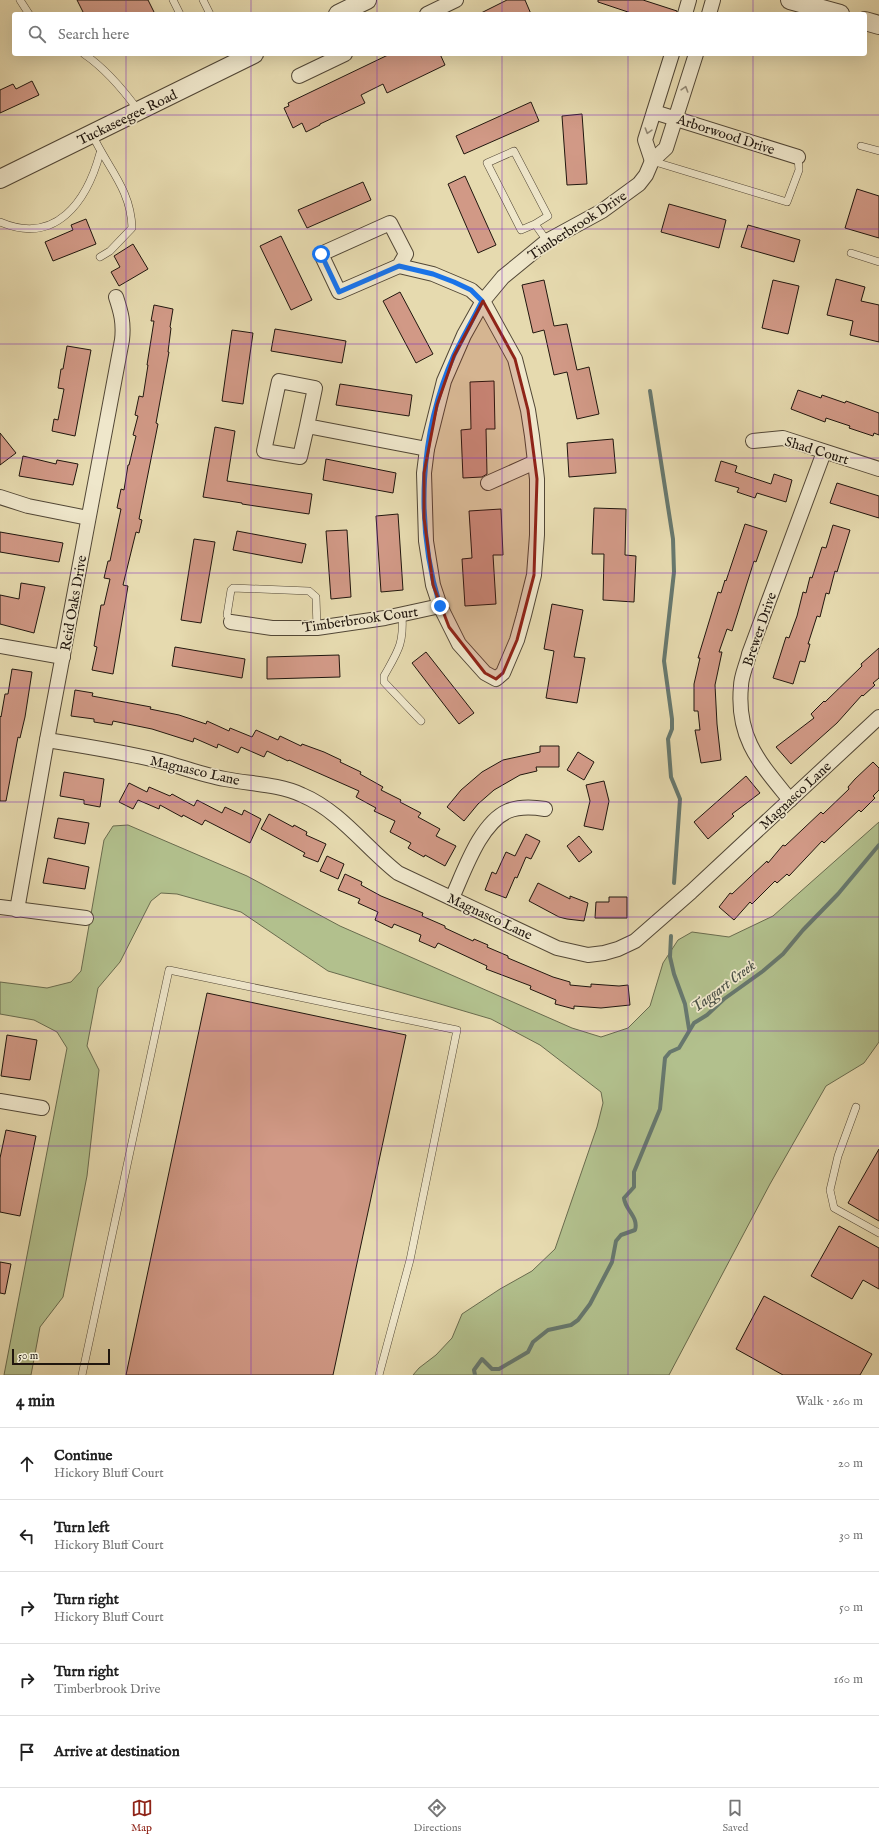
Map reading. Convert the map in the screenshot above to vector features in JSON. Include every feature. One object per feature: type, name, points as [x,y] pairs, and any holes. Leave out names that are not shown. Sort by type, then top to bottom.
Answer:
[{"type":"street","points":[[346,9],[367,0]]},
{"type":"street","points":[[431,12],[456,0]]},
{"type":"street","points":[[686,12],[689,0]]},
{"type":"street","points":[[709,12],[713,0]]},
{"type":"street","points":[[790,0],[833,12]]},
{"type":"street","points":[[867,22],[879,25]]},
{"type":"street","name":"Tuckaseegee Road","points":[[0,179],[140,111],[232,62],[248,56]]},
{"type":"street","points":[[299,76],[341,56]]},
{"type":"street","points":[[652,161],[645,140],[671,56]]},
{"type":"street","name":"Timberbrook Drive","points":[[535,462],[537,479],[537,536],[534,575],[517,640],[503,674],[496,679],[485,673],[459,644],[440,606],[434,585],[426,541],[424,473],[427,449],[444,381],[457,349],[482,301],[503,277],[547,241],[602,211],[639,184],[646,175],[652,161],[666,148],[695,56]]},
{"type":"street","name":"Arborwood Drive","points":[[654,112],[798,157]]},
{"type":"street","points":[[399,266],[406,254],[390,223],[321,254],[339,292],[399,266],[433,274],[454,282],[471,290],[482,301],[514,359],[528,410],[535,462],[488,483]]},
{"type":"street","name":"Reid Oaks Drive","points":[[17,910],[47,740],[122,340],[124,327],[116,297]]},
{"type":"street","points":[[279,381],[315,388],[307,426],[300,457],[264,451],[279,381]]},
{"type":"street","points":[[307,426],[427,449]]},
{"type":"street","name":"Shad Court","points":[[753,441],[783,438],[879,469]]},
{"type":"street","name":"Brewer Drive","points":[[790,800],[762,766],[750,746],[745,731],[741,710],[741,686],[750,654],[824,452]]},
{"type":"street","points":[[0,497],[28,506],[88,518]]},
{"type":"street","name":"Timberbrook Court","points":[[231,622],[272,628],[317,628],[402,615],[440,606]]},
{"type":"street","points":[[0,646],[63,657]]},
{"type":"street","name":"Magnasco Lane","points":[[47,740],[160,761],[224,779],[275,787],[302,795],[323,806],[337,817],[382,860],[398,873],[557,948],[588,955],[604,953],[635,941],[879,717]]},
{"type":"street","points":[[452,898],[480,841],[491,824],[508,811],[531,806],[545,809]]},
{"type":"street","points":[[0,907],[86,918]]},
{"type":"street","points":[[0,1101],[42,1108]]},
{"type":"lane","points":[[20,0],[28,12]]},
{"type":"lane","points":[[173,0],[179,12]]},
{"type":"lane","points":[[203,0],[209,12]]},
{"type":"lane","points":[[87,56],[98,63],[119,84],[140,111]]},
{"type":"lane","points":[[92,134],[100,153],[111,166],[125,190],[132,214],[132,228],[110,251],[100,257]]},
{"type":"lane","points":[[861,146],[879,151]]},
{"type":"lane","points":[[514,151],[548,216],[535,224],[521,230],[487,163],[514,151]]},
{"type":"lane","points":[[0,222],[27,229],[38,229],[65,217],[82,198],[94,173],[100,153]]},
{"type":"lane","points":[[652,161],[788,202],[799,170],[798,157]]},
{"type":"lane","points":[[535,224],[547,241]]},
{"type":"lane","points":[[851,253],[879,262]]},
{"type":"lane","points":[[231,622],[227,615],[231,590],[233,588],[308,591],[316,597],[317,628]]},
{"type":"lane","points":[[402,615],[402,642],[394,660],[384,676],[384,682],[421,721]]},
{"type":"lane","points":[[82,1375],[169,970],[457,1030],[410,1260],[379,1375]]},
{"type":"lane","points":[[856,1107],[838,1156],[830,1190],[834,1208],[879,1233]]},
{"type":"highlighted area","points":[[483,301],[515,359],[528,410],[537,479],[534,575],[517,640],[503,673],[496,679],[485,673],[449,627],[433,585],[424,518],[424,473],[437,405],[454,356]]},
{"type":"green space","points":[[879,822],[879,1042],[864,1063],[826,1086],[770,1184],[669,1375],[413,1375],[419,1368],[436,1355],[452,1338],[462,1314],[500,1289],[532,1271],[555,1249],[597,1127],[603,1103],[601,1092],[540,1045],[491,1019],[328,971],[241,912],[177,894],[161,893],[151,901],[120,962],[98,988],[87,1046],[99,1070],[87,1176],[63,1297],[40,1327],[31,1375],[4,1375],[67,1048],[57,1032],[34,1020],[0,1014],[0,982],[47,988],[71,982],[81,971],[104,840],[113,826],[128,825],[247,876],[340,926],[572,1028],[601,1037],[628,1028],[650,1006],[663,963],[678,940],[692,932],[729,937],[773,916]]},
{"type":"building","points":[[77,0],[148,0],[154,12],[83,12]]},
{"type":"building","points":[[507,0],[525,0],[530,12],[483,12]]},
{"type":"building","points":[[598,0],[643,0],[677,12],[628,12],[598,2]]},
{"type":"building","points":[[386,56],[441,56],[445,65],[387,93],[383,84],[361,95],[365,103],[306,132],[302,123],[293,128],[284,108],[289,106],[288,103]]},
{"type":"building","points":[[32,81],[39,95],[0,113],[0,90],[13,84],[16,89]]},
{"type":"building","points":[[531,102],[539,121],[464,154],[456,136]]},
{"type":"building","points":[[582,114],[587,184],[567,185],[562,116]]},
{"type":"building","points":[[465,176],[496,245],[478,253],[448,184]]},
{"type":"building","points":[[363,182],[371,200],[307,228],[298,210]]},
{"type":"building","points":[[857,189],[879,196],[879,238],[845,228]]},
{"type":"building","points":[[669,204],[726,220],[719,248],[661,232]]},
{"type":"building","points":[[86,219],[96,244],[53,261],[45,242],[73,230],[71,225]]},
{"type":"building","points":[[748,225],[800,240],[794,262],[741,247]]},
{"type":"building","points":[[281,236],[312,300],[291,310],[260,246]]},
{"type":"building","points":[[133,244],[148,269],[119,286],[111,272],[120,267],[114,256]]},
{"type":"building","points":[[836,279],[865,287],[861,301],[879,305],[879,342],[850,335],[853,321],[827,315]]},
{"type":"building","points":[[544,280],[554,326],[567,324],[577,370],[589,367],[599,414],[577,419],[567,372],[554,375],[544,330],[533,333],[522,285]]},
{"type":"building","points":[[773,280],[799,286],[788,334],[762,328]]},
{"type":"building","points":[[400,292],[433,354],[416,363],[383,301]]},
{"type":"building","points":[[154,305],[173,309],[170,327],[169,352],[156,423],[158,424],[139,519],[142,520],[139,533],[136,532],[123,585],[128,586],[113,674],[92,670],[97,647],[94,646],[101,605],[104,605],[110,579],[104,578],[108,561],[110,561],[121,509],[117,508],[121,489],[124,490],[128,465],[136,436],[133,435],[138,416],[135,415],[139,396],[143,397],[154,321],[151,321]]},
{"type":"building","points":[[275,329],[346,341],[342,363],[271,351]]},
{"type":"building","points":[[232,330],[253,333],[243,404],[222,401]]},
{"type":"building","points":[[67,346],[91,350],[75,436],[52,431],[54,419],[58,420],[64,389],[58,388]]},
{"type":"building","points":[[494,381],[495,429],[486,429],[487,474],[482,477],[463,478],[461,430],[471,429],[470,382]]},
{"type":"building","points":[[340,384],[412,395],[409,416],[336,405]]},
{"type":"building","points":[[798,390],[821,398],[822,395],[845,403],[846,401],[879,413],[879,435],[874,433],[873,436],[826,418],[825,422],[791,409]]},
{"type":"building","points":[[215,427],[235,431],[227,481],[312,494],[309,514],[203,497]]},
{"type":"building","points":[[0,433],[16,453],[0,465]]},
{"type":"building","points":[[613,439],[616,473],[569,477],[567,443]]},
{"type":"building","points":[[23,456],[56,464],[57,460],[78,464],[73,485],[19,476]]},
{"type":"building","points":[[326,459],[396,473],[393,493],[323,480]]},
{"type":"building","points":[[721,461],[737,466],[735,472],[771,484],[774,474],[792,480],[786,502],[757,493],[755,498],[737,492],[739,488],[715,481]]},
{"type":"building","points":[[837,483],[879,496],[879,518],[830,503]]},
{"type":"building","points":[[594,508],[626,509],[625,555],[636,556],[634,602],[603,600],[604,554],[592,554]]},
{"type":"building","points":[[501,509],[503,555],[493,555],[496,604],[465,606],[462,559],[472,558],[469,511]]},
{"type":"building","points":[[398,514],[403,590],[381,592],[376,516]]},
{"type":"building","points":[[745,524],[767,531],[756,562],[754,561],[732,631],[727,629],[719,652],[722,652],[715,685],[721,760],[701,763],[695,730],[700,730],[698,711],[694,711],[694,684],[700,658],[698,658],[718,592],[721,593],[725,580],[726,581]]},
{"type":"building","points":[[833,525],[850,530],[837,572],[835,571],[829,594],[826,593],[820,617],[817,616],[808,644],[810,644],[805,662],[800,661],[793,684],[773,678],[786,637],[789,638],[797,616],[803,592],[806,593],[810,577],[812,578],[822,547],[826,548]]},
{"type":"building","points":[[347,530],[351,597],[331,599],[326,531]]},
{"type":"building","points":[[237,531],[306,544],[302,563],[233,550]]},
{"type":"building","points":[[0,532],[63,543],[59,562],[0,552]]},
{"type":"building","points":[[194,539],[215,542],[201,623],[181,620]]},
{"type":"building","points":[[21,583],[45,587],[34,633],[0,624],[0,595],[19,599]]},
{"type":"building","points":[[552,604],[583,610],[574,657],[585,658],[577,703],[546,698],[554,651],[544,649]]},
{"type":"building","points":[[175,647],[245,659],[242,678],[172,666]]},
{"type":"building","points":[[879,648],[879,678],[873,683],[875,685],[863,696],[862,695],[837,723],[791,764],[776,747],[814,718],[811,714]]},
{"type":"building","points":[[426,652],[474,713],[459,724],[412,663]]},
{"type":"building","points":[[339,655],[340,677],[267,679],[267,657]]},
{"type":"building","points":[[12,669],[32,672],[25,717],[20,738],[18,737],[6,801],[0,801],[0,716],[1,717],[5,694],[8,694]]},
{"type":"building","points":[[75,690],[93,693],[92,696],[151,707],[150,709],[179,715],[206,724],[207,721],[229,731],[230,728],[252,737],[256,730],[278,740],[280,736],[301,746],[302,744],[324,752],[361,772],[360,774],[383,787],[381,790],[401,800],[400,802],[421,813],[418,817],[440,829],[436,836],[456,846],[445,866],[425,855],[424,857],[408,848],[411,843],[390,832],[395,821],[374,811],[376,808],[356,797],[359,791],[267,751],[264,757],[241,747],[238,753],[218,744],[217,748],[194,738],[193,742],[152,729],[113,721],[112,725],[94,722],[94,719],[71,716]]},
{"type":"building","points":[[540,746],[559,746],[559,767],[536,767],[537,771],[520,775],[494,790],[478,804],[464,821],[447,807],[461,790],[482,772],[503,760],[540,752]]},
{"type":"building","points":[[578,752],[594,762],[584,780],[567,770]]},
{"type":"building","points":[[873,762],[879,768],[879,790],[873,796],[875,798],[861,812],[859,810],[824,843],[822,841],[789,876],[787,874],[777,883],[775,881],[752,904],[750,902],[734,920],[719,907],[730,893],[732,894],[767,861],[768,863],[783,845],[785,846],[821,812],[823,814],[849,789],[848,787],[855,779]]},
{"type":"building","points":[[64,772],[104,779],[100,807],[84,804],[84,800],[60,796]]},
{"type":"building","points":[[746,776],[760,793],[732,814],[734,816],[708,839],[694,822]]},
{"type":"building","points":[[604,781],[609,801],[603,830],[584,826],[590,801],[586,785]]},
{"type":"building","points":[[129,783],[147,792],[149,787],[170,796],[172,794],[194,806],[197,800],[222,813],[225,807],[242,815],[244,810],[261,819],[250,843],[205,820],[202,825],[183,815],[182,817],[160,805],[159,809],[138,800],[133,809],[119,802]]},
{"type":"building","points":[[269,814],[293,827],[294,825],[307,832],[306,835],[326,844],[318,862],[303,856],[305,853],[261,829]]},
{"type":"building","points":[[58,818],[89,823],[85,844],[54,838]]},
{"type":"building","points":[[526,834],[540,841],[531,859],[526,857],[506,898],[485,890],[492,872],[496,874],[506,852],[515,856]]},
{"type":"building","points":[[579,836],[592,852],[579,862],[567,846]]},
{"type":"building","points":[[327,856],[344,864],[338,879],[320,871]]},
{"type":"building","points":[[48,858],[89,867],[85,889],[43,883]]},
{"type":"building","points":[[345,874],[362,882],[361,885],[381,896],[423,913],[422,916],[445,926],[445,928],[473,941],[474,939],[488,945],[487,947],[508,956],[508,958],[553,977],[570,982],[570,985],[591,987],[591,984],[619,986],[628,985],[630,1005],[601,1008],[574,1006],[574,1009],[555,1004],[556,1000],[530,989],[531,986],[486,969],[487,966],[438,943],[435,948],[419,941],[421,935],[394,924],[392,928],[375,920],[378,912],[358,903],[360,899],[338,890]]},
{"type":"building","points":[[538,883],[570,899],[570,896],[588,903],[584,921],[559,917],[529,901]]},
{"type":"building","points":[[609,897],[627,897],[627,918],[595,918],[596,902],[609,902]]},
{"type":"building","points":[[207,993],[406,1035],[333,1375],[126,1375]]},
{"type":"building","points":[[7,1035],[37,1040],[30,1080],[1,1076]]},
{"type":"building","points":[[6,1130],[36,1136],[20,1216],[0,1212],[0,1158]]},
{"type":"building","points":[[879,1149],[879,1221],[848,1203]]},
{"type":"building","points":[[839,1226],[879,1248],[879,1289],[863,1280],[852,1299],[811,1276]]},
{"type":"building","points":[[0,1262],[11,1264],[5,1294],[0,1293]]},
{"type":"building","points":[[764,1296],[872,1354],[860,1375],[783,1375],[736,1349]]},
{"type":"waterway","points":[[650,391],[673,539],[674,572],[664,661],[672,719],[672,729],[668,739],[671,777],[680,799],[674,883]]},
{"type":"waterway","name":"Taggart Creek","points":[[475,1375],[474,1370],[482,1359],[492,1369],[499,1369],[528,1352],[533,1342],[548,1330],[571,1325],[578,1320],[590,1304],[612,1262],[616,1241],[621,1235],[635,1230],[636,1225],[634,1217],[624,1198],[634,1187],[634,1172],[660,1109],[665,1058],[670,1052],[679,1048],[694,1023],[707,1015],[724,999],[763,971],[783,954],[803,930],[838,894],[879,845]]},
{"type":"waterway","points":[[671,936],[670,957],[674,974],[685,1004],[689,1029]]},
{"type":"route","points":[[321,254],[339,292],[399,266],[433,274],[454,282],[471,290],[482,301],[454,356],[444,381],[427,449],[424,473],[424,518],[426,541],[434,585],[440,606]]}]
